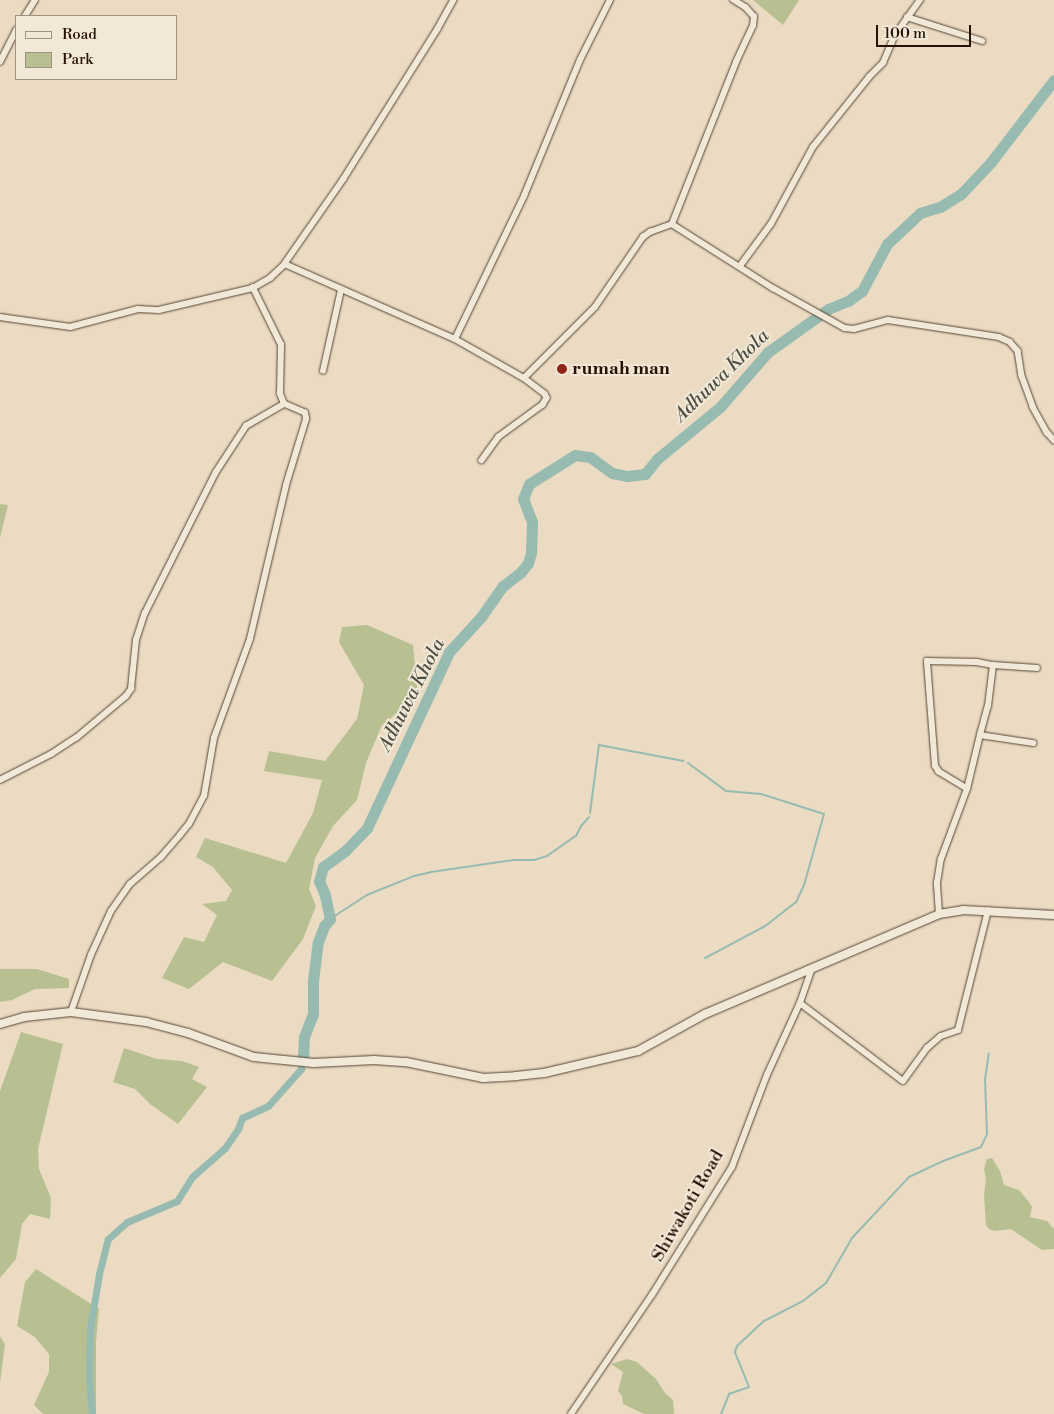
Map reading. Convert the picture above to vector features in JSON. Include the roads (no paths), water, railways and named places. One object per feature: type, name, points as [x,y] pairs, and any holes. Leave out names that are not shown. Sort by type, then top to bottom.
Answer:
[{"type":"street","points":[[26,15],[35,0]]},
{"type":"street","points":[[0,317],[70,327],[138,309],[160,310],[253,288],[270,278],[285,264],[344,179],[438,29],[454,0]]},
{"type":"street","points":[[455,339],[524,196],[580,60],[610,0]]},
{"type":"street","points":[[524,378],[595,307],[643,237],[650,232],[672,224],[736,62],[753,26],[754,17],[746,8],[733,0]]},
{"type":"street","points":[[740,266],[771,224],[813,147],[869,77],[884,63],[895,35],[920,0]]},
{"type":"street","points":[[907,17],[982,41]]},
{"type":"street","points":[[0,62],[15,32]]},
{"type":"street","points":[[672,224],[814,312],[846,328],[854,329],[888,320],[999,337],[1010,342],[1018,351],[1022,376],[1032,407],[1054,440]]},
{"type":"street","points":[[285,264],[455,339],[524,378],[545,394],[547,398],[543,405],[499,437],[482,460]]},
{"type":"street","points":[[71,1012],[91,955],[111,911],[130,884],[161,857],[185,830],[204,796],[214,738],[250,639],[286,485],[306,419],[305,414],[284,404],[280,389],[281,345],[253,288]]},
{"type":"street","points":[[323,370],[341,290]]},
{"type":"street","points":[[0,780],[51,754],[82,733],[126,696],[131,689],[136,640],[145,613],[216,472],[246,426],[284,404]]},
{"type":"street","points":[[967,789],[939,772],[936,766],[928,662],[977,662],[1037,668]]},
{"type":"street","points":[[939,914],[937,883],[941,859],[967,789],[988,706],[992,665]]},
{"type":"street","points":[[980,735],[1033,743]]},
{"type":"street","points":[[0,1024],[24,1017],[71,1012],[116,1017],[163,1026],[254,1056],[314,1063],[374,1060],[406,1062],[483,1078],[544,1073],[638,1050],[705,1014],[939,914],[963,910],[1054,915]]},
{"type":"street","points":[[800,1003],[903,1081],[927,1048],[941,1036],[958,1030],[988,911]]},
{"type":"street","name":"Shiwakoti Road","points":[[571,1414],[652,1296],[732,1167],[767,1075],[800,1003],[812,969]]},
{"type":"waterway","name":"Adhuwa Khola","points":[[303,1056],[304,1037],[313,1014],[313,981],[318,942],[324,926],[330,919],[325,895],[319,881],[323,867],[345,851],[367,828],[449,652],[481,617],[503,586],[521,572],[528,563],[531,553],[532,522],[523,499],[529,484],[575,455],[590,457],[612,473],[628,476],[645,474],[657,459],[720,407],[768,352],[828,309],[848,301],[862,291],[887,244],[920,213],[940,207],[961,194],[991,162],[1054,80]]},
{"type":"waterway","points":[[590,813],[599,745],[684,761]]},
{"type":"waterway","points":[[688,763],[726,791],[761,794],[824,814],[804,885],[796,902],[765,926],[705,958]]},
{"type":"waterway","points":[[330,919],[367,895],[414,876],[513,860],[534,860],[547,856],[576,836],[581,826],[589,817]]},
{"type":"waterway","points":[[721,1414],[729,1394],[749,1387],[735,1352],[737,1346],[764,1321],[803,1301],[826,1283],[852,1238],[909,1177],[943,1161],[981,1147],[987,1134],[985,1080],[989,1053]]},
{"type":"waterway","points":[[92,1414],[89,1379],[90,1328],[99,1274],[108,1239],[127,1222],[177,1201],[192,1177],[225,1148],[238,1129],[242,1118],[268,1106],[301,1069]]},
{"type":"place","name":"rumah man","points":[[562,369]]}]
